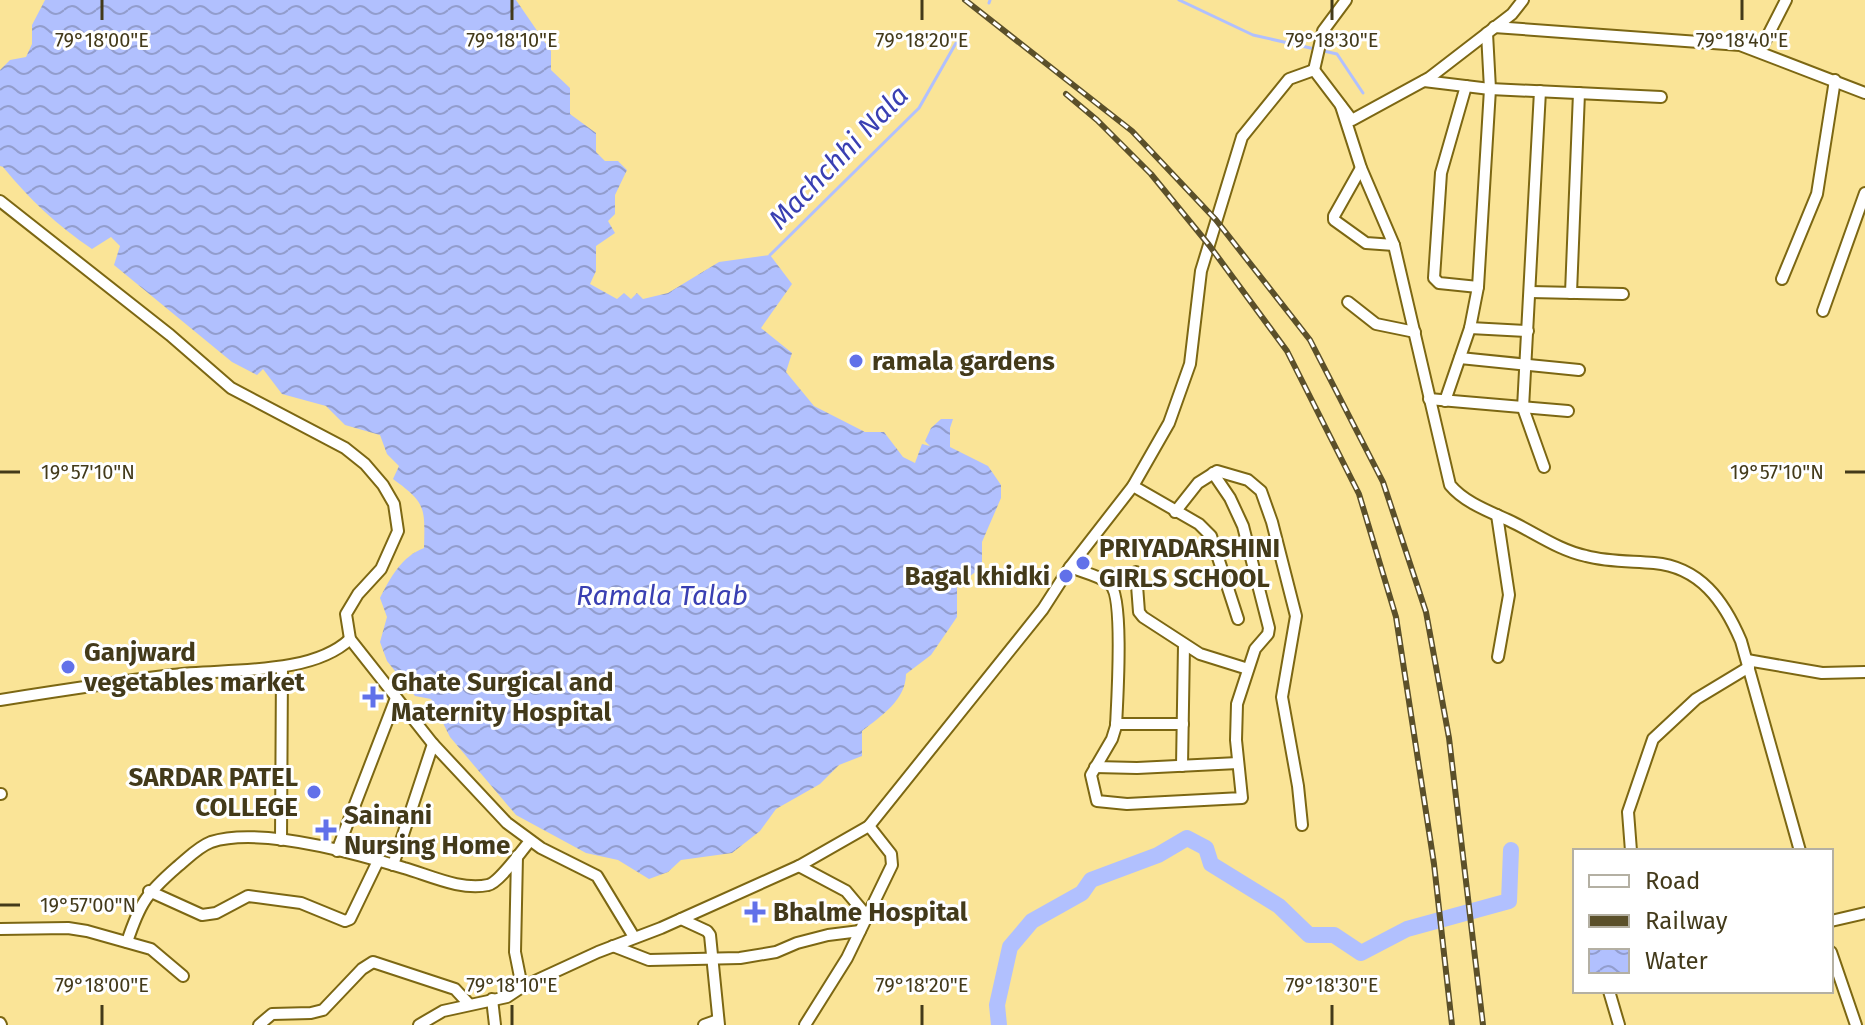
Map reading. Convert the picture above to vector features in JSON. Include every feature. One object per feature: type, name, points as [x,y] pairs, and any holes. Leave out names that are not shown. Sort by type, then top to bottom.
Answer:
[{"type":"street","points":[[1346,0],[1323,31],[1314,70],[1352,120],[1424,81],[1512,14],[1523,0]]},
{"type":"street","points":[[1760,51],[1786,0]]},
{"type":"street","points":[[1491,30],[1729,44],[1760,51],[1865,93]]},
{"type":"street","points":[[1445,401],[1470,328],[1478,287],[1491,30]]},
{"type":"street","points":[[419,1025],[443,1011],[468,1003],[507,997],[522,987],[613,946],[799,866],[869,826],[1043,609],[1070,567],[1133,486],[1169,423],[1190,364],[1201,271],[1242,137],[1289,79],[1314,70]]},
{"type":"street","points":[[1782,279],[1817,194],[1835,80]]},
{"type":"street","points":[[1424,81],[1490,89],[1661,97]]},
{"type":"street","points":[[1466,86],[1441,173],[1434,278],[1439,283],[1478,287]]},
{"type":"street","points":[[1540,91],[1523,408],[1544,467]]},
{"type":"street","points":[[1571,293],[1579,93]]},
{"type":"street","points":[[1341,106],[1361,168],[1394,245],[1450,485],[1460,495],[1497,515],[1587,557],[1659,563],[1687,572],[1721,601],[1730,615],[1748,664],[1799,849]]},
{"type":"street","points":[[1361,168],[1334,220],[1366,243],[1394,245]]},
{"type":"street","points":[[1823,311],[1865,193]]},
{"type":"street","points":[[0,201],[170,335],[231,388],[345,448],[365,464],[394,504],[398,531],[381,569],[358,594],[346,614],[350,639],[433,744],[507,823],[530,841],[597,876],[634,937]]},
{"type":"street","points":[[1530,292],[1623,294]]},
{"type":"street","points":[[1348,302],[1376,324],[1415,332]]},
{"type":"street","points":[[1470,328],[1528,331]]},
{"type":"street","points":[[1460,358],[1579,370]]},
{"type":"street","points":[[1429,399],[1568,411]]},
{"type":"street","points":[[1175,512],[1194,486],[1213,473],[1221,472],[1248,480],[1261,491],[1296,623],[1283,682],[1283,707],[1302,825]]},
{"type":"street","points":[[1070,567],[1108,582],[1115,592],[1119,639],[1116,724],[1112,739],[1091,775],[1097,801],[1127,804],[1241,798],[1236,710],[1257,644],[1267,636],[1269,628],[1243,526],[1230,498],[1213,473]]},
{"type":"street","points":[[1133,486],[1199,524],[1213,539],[1238,619]]},
{"type":"street","points":[[1497,515],[1509,595],[1498,657]]},
{"type":"street","points":[[1136,572],[1141,615],[1200,654],[1248,669]]},
{"type":"street","points":[[0,700],[175,674],[282,667],[338,651],[350,639]]},
{"type":"street","points":[[1182,766],[1184,645]]},
{"type":"street","points":[[1631,849],[1628,812],[1653,739],[1692,702],[1748,664],[1822,673],[1865,672]]},
{"type":"street","points":[[281,840],[282,667]]},
{"type":"street","points":[[337,851],[396,698]]},
{"type":"street","points":[[1116,724],[1183,724]]},
{"type":"street","points":[[393,865],[433,744]]},
{"type":"street","points":[[1095,767],[1238,763]]},
{"type":"street","points":[[821,1025],[806,1024],[847,958],[890,871],[891,854],[869,826]]},
{"type":"street","points":[[127,942],[136,912],[149,891],[211,842],[254,837],[281,840],[378,861],[458,884],[486,885],[493,883],[530,841]]},
{"type":"street","points":[[517,856],[515,952],[522,987]]},
{"type":"street","points":[[149,891],[202,915],[216,913],[248,896],[301,903],[348,921],[378,861]]},
{"type":"street","points":[[799,866],[846,891],[867,916]]},
{"type":"street","points":[[1833,921],[1865,913]]},
{"type":"street","points":[[681,919],[709,933],[719,1022],[704,1025]]},
{"type":"street","points":[[0,929],[68,928],[127,942],[151,949],[183,976]]},
{"type":"street","points":[[613,946],[649,960],[714,958],[776,952],[823,936],[860,931]]},
{"type":"street","points":[[1833,958],[1856,1025]]},
{"type":"street","points":[[259,1025],[277,1012],[311,1013],[323,1010],[362,969],[373,962],[455,989],[468,1003]]},
{"type":"street","points":[[1610,993],[1619,1025]]},
{"type":"street","points":[[492,999],[495,1025]]},
{"type":"water","name":"Ramala Talab","points":[[45,0],[516,0],[551,51],[551,70],[570,88],[570,114],[596,133],[596,152],[605,161],[618,161],[627,170],[615,195],[615,214],[608,221],[615,233],[596,246],[596,271],[590,284],[617,299],[624,293],[631,299],[637,293],[643,299],[668,293],[719,262],[770,255],[792,284],[761,328],[792,353],[786,372],[814,406],[865,432],[884,432],[903,457],[915,463],[922,444],[930,446],[925,441],[931,428],[941,419],[953,419],[950,447],[988,466],[1001,485],[1001,498],[982,542],[982,567],[957,586],[957,617],[931,655],[906,674],[897,700],[862,731],[862,756],[839,765],[820,784],[776,809],[760,831],[732,853],[681,860],[668,872],[649,879],[618,860],[586,853],[516,815],[450,737],[431,699],[415,696],[387,661],[380,642],[387,617],[380,598],[403,562],[424,548],[424,534],[421,507],[412,494],[393,479],[399,466],[387,454],[380,435],[345,425],[326,406],[282,394],[263,369],[257,375],[232,362],[114,265],[120,246],[111,237],[92,249],[44,211],[0,166],[0,70],[10,60],[26,57],[32,44],[32,25]]},
{"type":"waterway","points":[[1179,0],[1253,35],[1337,54],[1363,93]]},
{"type":"waterway","name":"Machchhi Nala","points":[[770,255],[919,108],[956,43]]},
{"type":"waterway","points":[[999,1025],[997,1005],[1010,947],[1032,921],[1082,893],[1091,880],[1158,855],[1187,838],[1206,848],[1211,864],[1279,906],[1309,935],[1334,935],[1361,953],[1407,929],[1509,901],[1511,850]]},
{"type":"railway","points":[[965,0],[1132,131],[1216,220],[1310,340],[1383,482],[1426,612],[1449,738],[1483,1025]]},
{"type":"railway","points":[[1066,94],[1151,174],[1209,245],[1287,351],[1359,494],[1396,617],[1434,864],[1452,1025]]},
{"type":"place","name":"ramala gardens","points":[[856,361]]},
{"type":"place","name":"PRIYADARSHINI GIRLS SCHOOL","points":[[1083,563]]},
{"type":"place","name":"Bagal khidki","points":[[1066,576]]},
{"type":"place","name":"Ganjward vegetables market","points":[[68,667]]},
{"type":"place","name":"Ghate Surgical and Maternity Hospital","points":[[373,697]]},
{"type":"place","name":"SARDAR PATEL COLLEGE","points":[[314,792]]},
{"type":"place","name":"Sainani Nursing Home","points":[[326,830]]},
{"type":"place","name":"Bhalme Hospital","points":[[755,912]]}]
